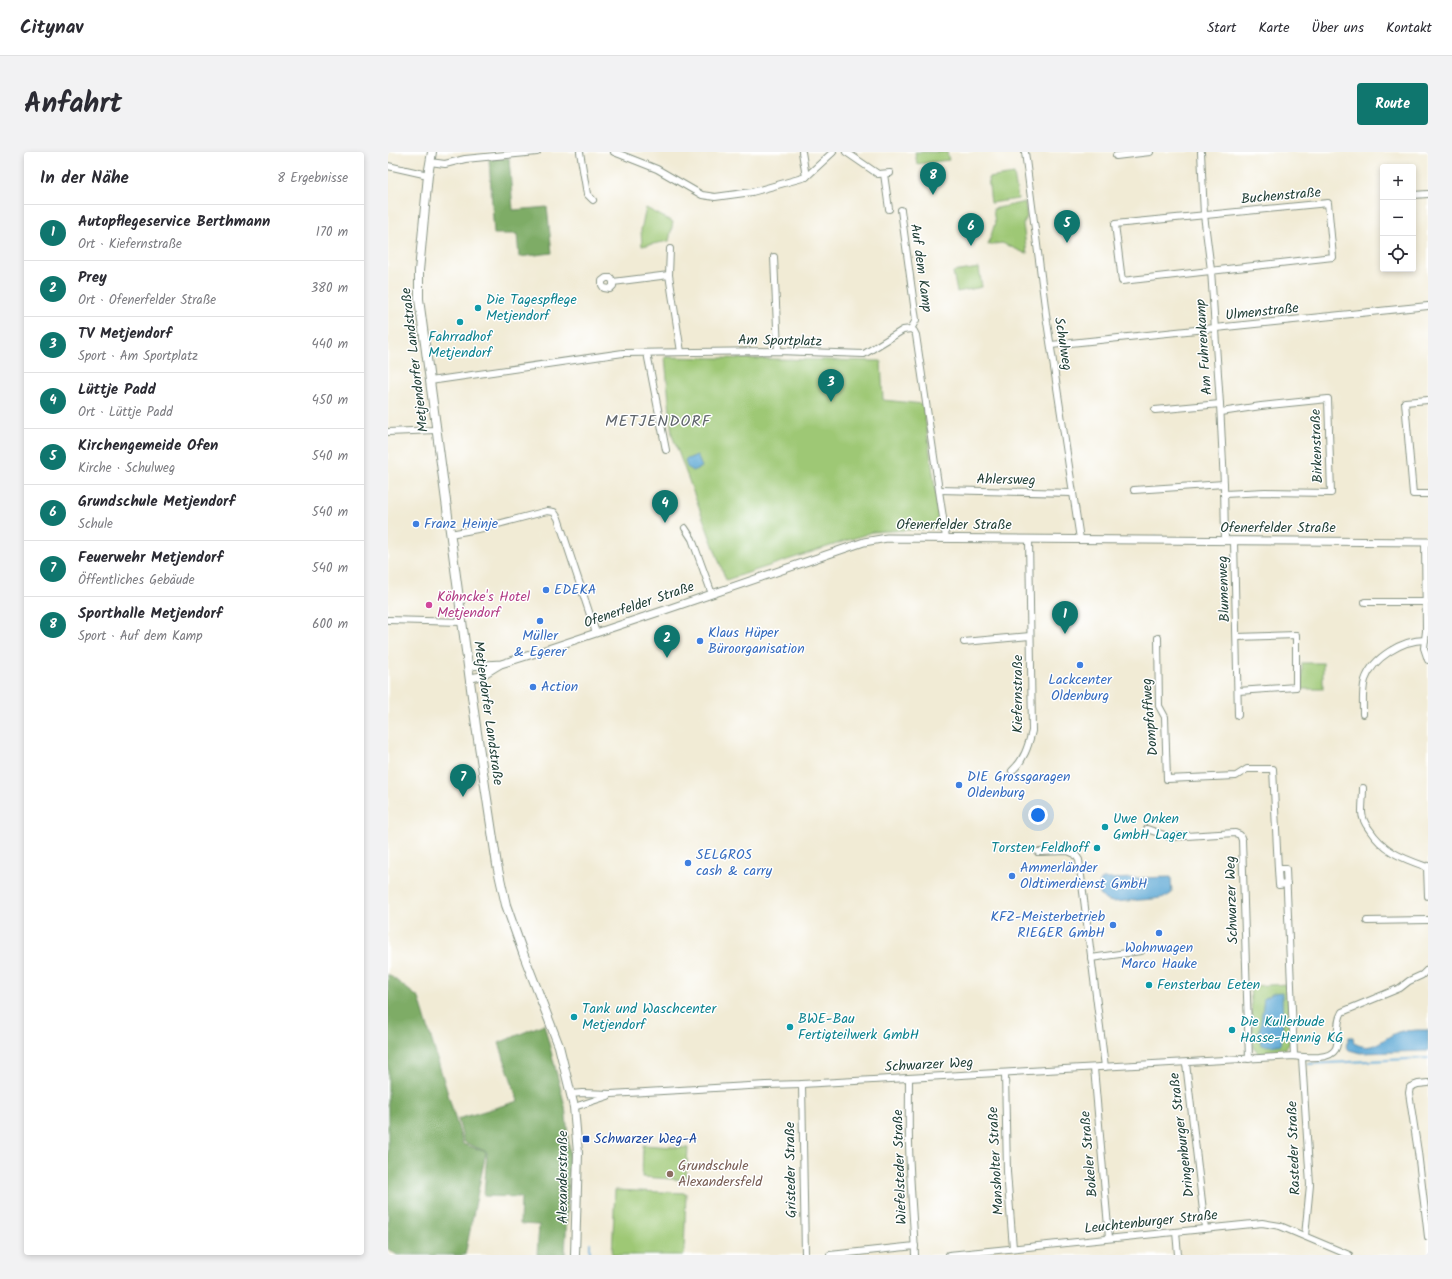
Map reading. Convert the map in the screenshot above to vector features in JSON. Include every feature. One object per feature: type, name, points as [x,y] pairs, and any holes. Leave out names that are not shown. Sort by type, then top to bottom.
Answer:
[{"type":"main road","name":"Metjendorfer Landstraße","points":[[432,152],[428,174],[421,246],[419,290],[436,430],[489,815],[497,865],[505,898],[523,953],[559,1046],[573,1101]]},
{"type":"main road","name":"Alexanderstraße","points":[[573,1101],[578,1153],[575,1255]]},
{"type":"street","points":[[430,162],[445,164],[465,158],[537,152]]},
{"type":"street","points":[[580,152],[587,194],[593,200]]},
{"type":"street","points":[[614,152],[621,153],[657,169],[694,191],[708,197],[737,195],[806,177],[833,152]]},
{"type":"street","points":[[802,152],[806,177]]},
{"type":"street","points":[[846,152],[878,174],[887,173],[889,209]]},
{"type":"street","name":"Schulweg","points":[[1026,152],[1051,345],[1080,539]]},
{"type":"street","points":[[1116,156],[1150,152]]},
{"type":"street","name":"Am Fuhrenkamp","points":[[1201,152],[1204,215],[1211,270],[1221,412],[1225,541]]},
{"type":"street","points":[[388,166],[428,174]]},
{"type":"street","points":[[1416,195],[1428,194]]},
{"type":"street","name":"Buchenstraße","points":[[1204,215],[1328,203],[1333,257],[1211,270]]},
{"type":"street","name":"Auf dem Kamp","points":[[901,210],[916,320],[911,329]]},
{"type":"street","points":[[1204,215],[1116,224],[1122,281],[1211,270]]},
{"type":"street","points":[[670,249],[669,275],[681,352]]},
{"type":"street","points":[[774,257],[778,351]]},
{"type":"street","points":[[613,282],[669,275]]},
{"type":"street","name":"Ulmenstraße","points":[[1051,345],[1428,306]]},
{"type":"street","points":[[911,329],[916,335],[946,538]]},
{"type":"street","name":"Am Sportplatz","points":[[430,381],[616,354],[778,351],[864,354],[903,330],[911,329]]},
{"type":"street","points":[[647,353],[666,450]]},
{"type":"street","name":"Birkenstraße","points":[[1221,412],[1328,399],[1331,493],[1265,492],[1224,494]]},
{"type":"street","points":[[1428,400],[1405,402],[1413,494],[1428,494]]},
{"type":"street","points":[[1155,410],[1220,404]]},
{"type":"street","points":[[388,432],[436,430]]},
{"type":"street","points":[[1134,490],[1224,484]]},
{"type":"street","name":"Ahlersweg","points":[[939,490],[1072,493]]},
{"type":"street","points":[[450,534],[483,528],[542,512],[554,512],[558,518],[596,633]]},
{"type":"street","points":[[685,528],[692,539],[712,594]]},
{"type":"street","name":"Ofenerfelder Straße","points":[[471,678],[481,676],[501,664],[864,542],[887,538],[1426,542]]},
{"type":"street","name":"Kiefernstraße","points":[[1012,771],[1018,766],[1027,751],[1032,731],[1029,539]]},
{"type":"street","name":"Blumenweg","points":[[1234,541],[1238,715]]},
{"type":"street","points":[[1426,542],[1427,615],[1424,648],[1428,660]]},
{"type":"street","points":[[1365,602],[1426,602]]},
{"type":"street","points":[[388,620],[462,622]]},
{"type":"street","name":"Blumenweg","points":[[1237,637],[1296,635],[1296,687],[1238,691]]},
{"type":"street","name":"Kiefernstraße","points":[[964,642],[1030,636]]},
{"type":"street","name":"Dompfaffweg","points":[[1158,638],[1159,706],[1165,717],[1167,779],[1236,776],[1247,769],[1273,769],[1279,885],[1287,884],[1294,1056]]},
{"type":"street","points":[[1363,714],[1363,692],[1365,679],[1373,666],[1383,656],[1399,646],[1425,640]]},
{"type":"street","name":"Ofenerfelder Straße","points":[[469,666],[501,664]]},
{"type":"street","points":[[1363,788],[1362,814],[1366,825],[1373,836],[1386,849],[1401,858],[1427,866],[1428,896]]},
{"type":"street","name":"Schwarzer Weg","points":[[1147,829],[1170,837],[1235,833],[1240,836],[1242,840],[1249,1059]]},
{"type":"street","points":[[1038,852],[1068,851],[1075,854],[1079,860],[1104,1067]]},
{"type":"street","points":[[1367,921],[1428,920]]},
{"type":"street","points":[[1091,958],[1141,951]]},
{"type":"street","name":"Schwarzer Weg","points":[[573,1101],[582,1093],[611,1094],[1294,1056],[1302,1058],[1327,1056],[1334,1052],[1338,1046],[1338,1021],[1342,1012],[1400,988],[1409,980],[1422,975],[1428,969]]},
{"type":"street","name":"Rasteder Straße","points":[[1302,1058],[1310,1185],[1304,1236]]},
{"type":"street","name":"Dringenburger Straße","points":[[1186,1063],[1205,1228]]},
{"type":"street","name":"Bokeler Straße","points":[[1094,1068],[1109,1238]]},
{"type":"street","name":"Mansholter Straße","points":[[1005,1073],[1007,1172],[1013,1248]]},
{"type":"street","name":"Wiefelsteder Straße","points":[[909,1078],[909,1166],[915,1255]]},
{"type":"street","points":[[1428,1083],[1410,1087],[1409,1093],[1418,1152],[1428,1237]]},
{"type":"street","name":"Gristeder Straße","points":[[802,1084],[805,1255]]},
{"type":"street","name":"Schwarzer Weg","points":[[573,1101],[611,1094]]},
{"type":"street","name":"Leuchtenburger Straße","points":[[949,1255],[1262,1223],[1280,1226],[1349,1255]]},
{"type":"street","points":[[1176,1232],[1178,1255]]},
{"type":"street","points":[[830,1255],[915,1246]]},
{"type":"street","points":[[1328,1247],[1329,1255]]},
{"type":"green space","points":[[915,152],[947,152],[949,160],[917,164]]},
{"type":"green space","points":[[509,158],[513,210],[547,207],[552,253],[519,257],[517,234],[494,234],[489,159]]},
{"type":"green space","points":[[1014,174],[1018,199],[991,203],[988,178]]},
{"type":"green space","points":[[1025,202],[1027,217],[1023,224],[1027,254],[1002,243],[988,245],[995,223],[993,209]]},
{"type":"green space","points":[[646,208],[673,222],[669,241],[642,246],[641,230]]},
{"type":"green space","points":[[979,268],[982,287],[957,292],[953,272]]},
{"type":"green space","points":[[665,357],[881,361],[883,400],[923,404],[941,528],[873,532],[726,580],[672,435]]},
{"type":"green space","points":[[1302,663],[1323,663],[1323,689],[1302,689]]},
{"type":"green space","points":[[388,974],[419,998],[463,1144],[486,1152],[465,1255],[397,1255],[388,1249]]},
{"type":"green space","points":[[1288,984],[1290,1043],[1283,1052],[1260,1054],[1254,1049],[1250,986]]},
{"type":"green space","points":[[544,1024],[565,1106],[570,1154],[565,1255],[537,1255],[539,1225],[520,1224],[521,1197],[484,1196],[487,1152],[464,1142],[458,1119],[518,1101],[499,1043]]},
{"type":"green space","points":[[643,1145],[688,1148],[686,1180],[642,1177]]},
{"type":"green space","points":[[615,1190],[686,1193],[684,1255],[612,1255]]},
{"type":"water","points":[[697,455],[702,467],[692,471],[687,467],[685,460]]},
{"type":"water","points":[[1171,877],[1172,893],[1166,897],[1112,902],[1105,900],[1100,895],[1100,881],[1103,879]]},
{"type":"water","points":[[1282,992],[1283,1035],[1281,1044],[1271,1046],[1261,1045],[1259,1036],[1264,998],[1274,993]]},
{"type":"water","points":[[1428,1030],[1428,1051],[1360,1053],[1349,1050],[1346,1046],[1349,1037],[1353,1037],[1354,1043],[1361,1046],[1372,1046],[1398,1032]]},
{"type":"waterway","points":[[1308,1064],[1428,1058]]},
{"type":"waterway","points":[[590,1243],[590,1255]]},
{"type":"place","name":"Sporthalle Metjendorf","points":[[933,195]]},
{"type":"place","name":"Kirchengemeide Ofen","points":[[1067,243]]},
{"type":"place","name":"Grundschule Metjendorf","points":[[971,246]]},
{"type":"place","name":"Die Tagespflege Metjendorf","points":[[478,308]]},
{"type":"place","name":"Fahrradhof Metjendorf","points":[[460,322]]},
{"type":"place","name":"TV Metjendorf","points":[[831,402]]},
{"type":"place","name":"Lüttje Padd","points":[[665,523]]},
{"type":"place","name":"Franz Heinje","points":[[416,524]]},
{"type":"place","name":"EDEKA","points":[[546,590]]},
{"type":"place","name":"Köhncke's Hotel Metjendorf","points":[[429,605]]},
{"type":"place","name":"Müller & Egerer","points":[[540,621]]},
{"type":"place","name":"Autopflegeservice Berthmann","points":[[1065,634]]},
{"type":"place","name":"Klaus Hüper Büroorganisation","points":[[700,641]]},
{"type":"place","name":"Prey","points":[[667,658]]},
{"type":"place","name":"Lackcenter Oldenburg","points":[[1080,665]]},
{"type":"place","name":"Action","points":[[533,687]]},
{"type":"place","name":"DIE Grossgaragen Oldenburg","points":[[959,785]]},
{"type":"place","name":"Feuerwehr Metjendorf","points":[[463,797]]},
{"type":"place","name":"Uwe Onken GmbH Lager","points":[[1105,827]]},
{"type":"place","name":"Torsten Feldhoff","points":[[1097,848]]},
{"type":"place","name":"SELGROS cash & carry","points":[[688,863]]},
{"type":"place","name":"Ammerländer Oldtimerdienst GmbH","points":[[1012,876]]},
{"type":"place","name":"KFZ-Meisterbetrieb RIEGER GmbH","points":[[1113,925]]},
{"type":"place","name":"Wohnwagen Marco Hauke","points":[[1159,933]]},
{"type":"place","name":"Fensterbau Eeten","points":[[1149,985]]},
{"type":"place","name":"Tank und Waschcenter Metjendorf","points":[[574,1017]]},
{"type":"place","name":"BWE-Bau Fertigteilwerk GmbH","points":[[790,1027]]},
{"type":"place","name":"Die Kullerbude Hasse-Hennig KG","points":[[1232,1030]]},
{"type":"place","name":"Schwarzer Weg-A","points":[[586,1139]]},
{"type":"place","name":"Grundschule Alexandersfeld","points":[[670,1174]]},
{"type":"district","name":"METJENDORF","points":[[658,421]]}]
